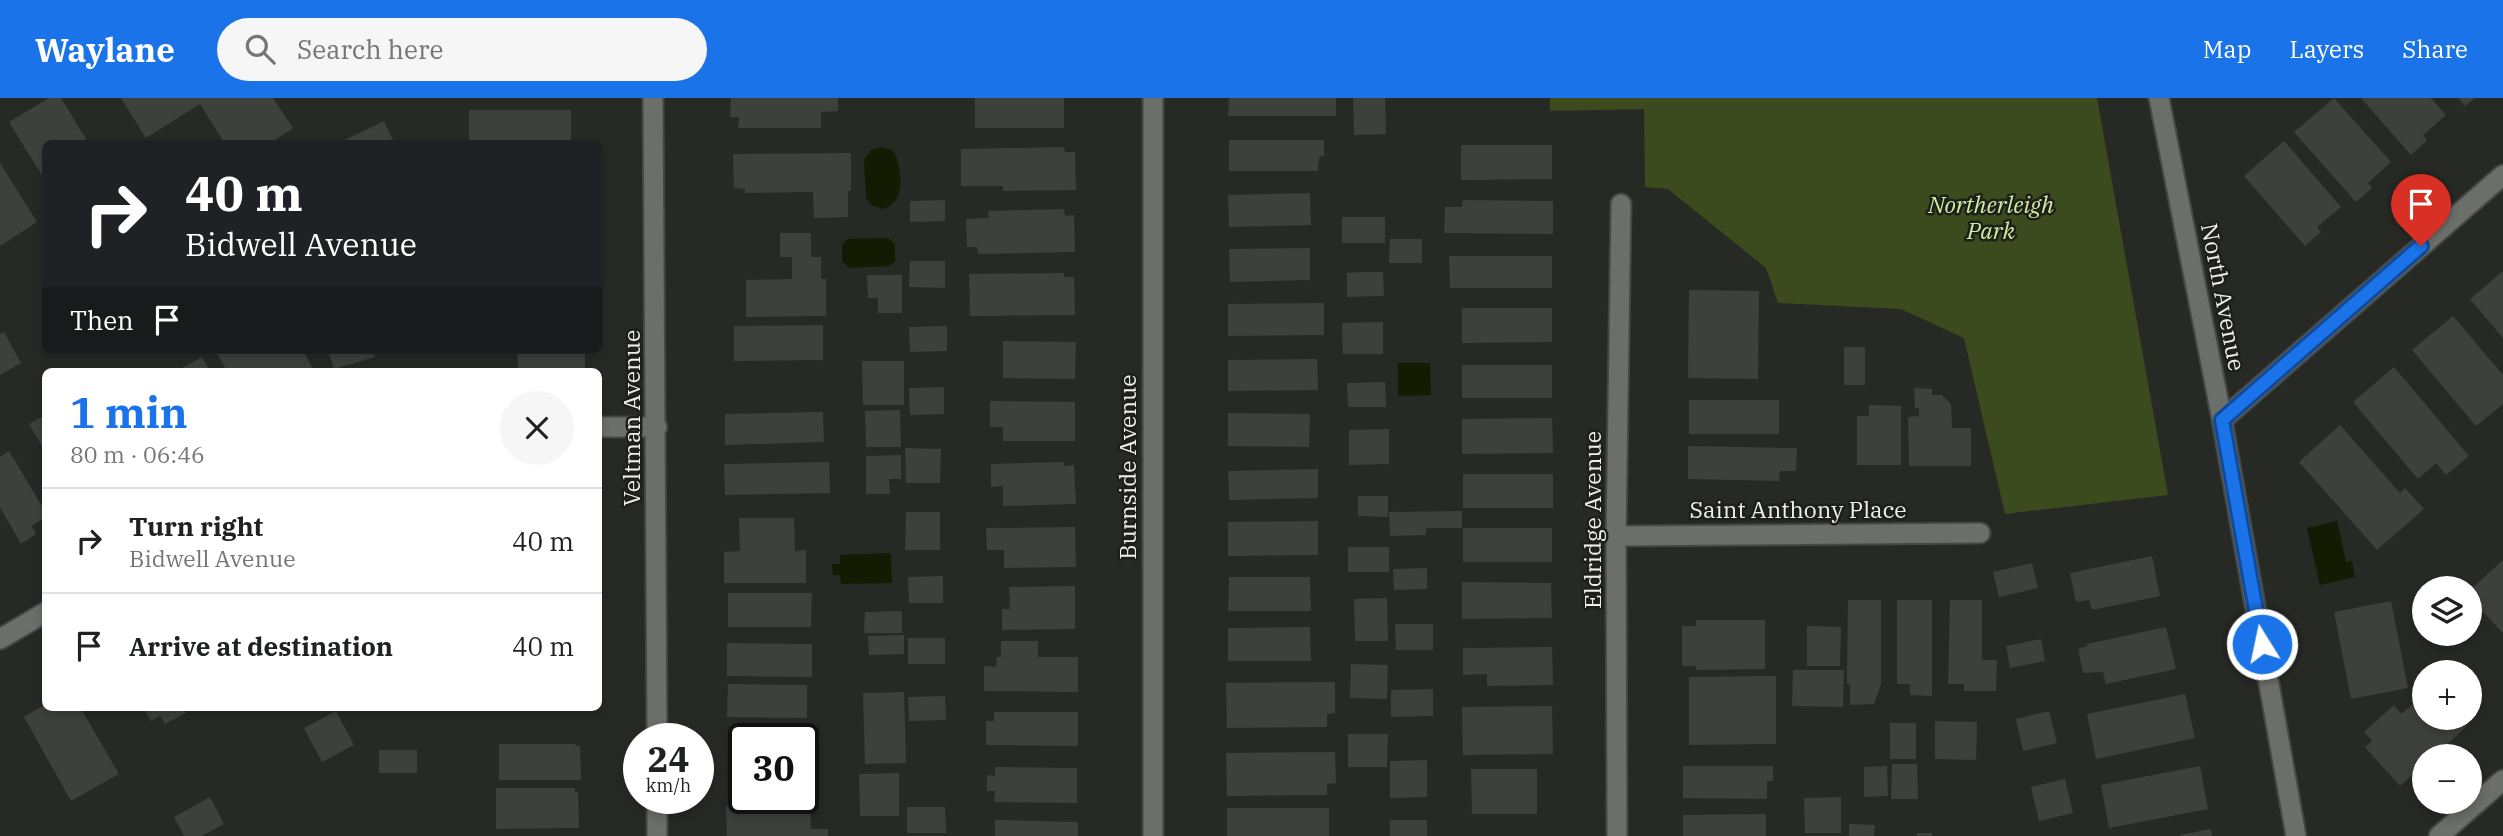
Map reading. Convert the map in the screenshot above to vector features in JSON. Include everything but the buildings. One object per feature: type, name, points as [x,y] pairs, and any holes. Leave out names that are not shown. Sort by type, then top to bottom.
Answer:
[{"type":"street","name":"Veltman Avenue","points":[[653,98],[657,723]]},
{"type":"street","name":"Burnside Avenue","points":[[1153,98],[1153,836]]},
{"type":"street","name":"North Avenue","points":[[2159,98],[2222,420],[2296,836]]},
{"type":"street","points":[[2222,420],[2503,175]]},
{"type":"street","name":"Eldridge Avenue","points":[[1617,836],[1616,536],[1621,204]]},
{"type":"street","points":[[602,427],[657,427]]},
{"type":"street","name":"Saint Anthony Place","points":[[1616,536],[1980,533]]},
{"type":"street","points":[[0,639],[42,614]]},
{"type":"street","points":[[2439,836],[2503,780]]},
{"type":"street","points":[[657,814],[657,836]]},
{"type":"green space","name":"Northerleigh Park","points":[[1550,98],[2097,98],[2168,495],[2005,514],[1964,338],[1901,309],[1778,303],[1766,268],[1668,189],[1645,187],[1644,109],[1550,111]]},
{"type":"shaded area","points":[[882,147],[893,151],[900,171],[899,193],[896,200],[884,209],[873,206],[866,198],[864,160],[871,150]]},
{"type":"shaded area","points":[[888,238],[895,244],[895,261],[889,266],[849,268],[842,261],[842,245],[847,239]]},
{"type":"shaded area","points":[[1398,363],[1430,363],[1431,395],[1398,396]]},
{"type":"shaded area","points":[[2337,521],[2346,562],[2352,561],[2355,577],[2320,585],[2307,528]]},
{"type":"shaded area","points":[[891,553],[892,583],[841,584],[840,575],[833,575],[832,564],[840,564],[840,555]]},
{"type":"route","points":[[2262,644],[2222,420],[2421,246]]}]
